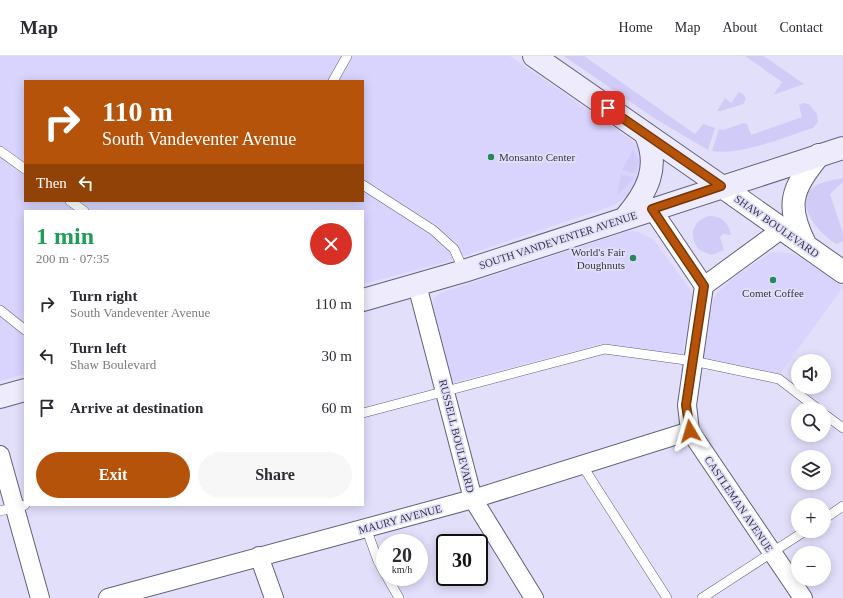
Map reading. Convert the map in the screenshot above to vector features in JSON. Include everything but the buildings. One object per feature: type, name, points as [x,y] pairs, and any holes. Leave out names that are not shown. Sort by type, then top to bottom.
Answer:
[{"type":"main road","name":"SHAW BOULEVARD","points":[[534,56],[721,186]]},
{"type":"main road","points":[[625,218],[640,198],[651,175],[653,156],[651,146],[645,133]]},
{"type":"main road","name":"SOUTH VANDEVENTER AVENUE","points":[[364,300],[464,271],[721,186],[843,148]]},
{"type":"main road","points":[[0,397],[24,390]]},
{"type":"street","points":[[807,247],[796,226],[793,214],[793,203],[801,178],[819,155]]},
{"type":"street","name":"SHAW BOULEVARD","points":[[721,186],[843,272]]},
{"type":"street","points":[[652,209],[704,286],[782,229]]},
{"type":"street","name":"RUSSELL BOULEVARD","points":[[417,285],[446,391],[473,499],[534,598]]},
{"type":"street","name":"CASTLEMAN AVENUE","points":[[704,286],[686,405],[690,431],[803,598]]},
{"type":"street","name":"MAURY AVENUE","points":[[108,598],[153,592],[259,556],[473,499],[690,431]]},
{"type":"street","points":[[0,454],[40,598]]},
{"type":"street","points":[[259,556],[274,598]]},
{"type":"lane","points":[[334,80],[348,56]]},
{"type":"lane","points":[[0,151],[24,168]]},
{"type":"lane","points":[[364,186],[433,230],[454,250],[464,271]]},
{"type":"lane","points":[[71,202],[83,210]]},
{"type":"lane","points":[[0,310],[24,329]]},
{"type":"lane","points":[[364,413],[605,350],[693,361],[779,379],[809,402]]},
{"type":"lane","points":[[831,419],[843,428]]},
{"type":"lane","points":[[582,465],[667,598]]},
{"type":"lane","points":[[831,514],[843,506]]},
{"type":"lane","points":[[366,528],[376,556]]},
{"type":"lane","points":[[702,598],[794,538]]},
{"type":"lane","points":[[392,586],[399,598]]},
{"type":"shaded area","points":[[0,56],[510,56],[630,139],[639,147],[645,159],[634,189],[621,201],[612,206],[446,262],[364,284],[364,210],[24,210],[24,374],[0,381]]},
{"type":"shaded area","points":[[564,56],[584,56],[695,134],[703,124],[715,128],[708,150],[654,118]]},
{"type":"shaded area","points":[[745,56],[764,56],[804,84],[774,94],[782,82]]},
{"type":"shaded area","points":[[739,92],[744,95],[746,99],[743,104],[717,111],[725,98],[731,103]]},
{"type":"shaded area","points":[[803,103],[809,104],[817,114],[818,122],[813,128],[776,141],[736,151],[712,151],[719,129],[723,130],[744,123],[747,124],[751,135],[802,117],[799,105]]},
{"type":"shaded area","points":[[633,150],[639,161],[636,174],[622,170]]},
{"type":"shaded area","points":[[621,174],[634,178],[617,196]]},
{"type":"shaded area","points":[[843,178],[843,182],[830,194],[843,233],[843,241],[837,244],[824,235],[818,228],[808,212],[806,204],[807,196],[811,189],[826,182]]},
{"type":"shaded area","points":[[709,216],[718,217],[724,221],[729,227],[731,235],[723,234],[720,237],[724,250],[712,255],[699,250],[693,234],[695,225],[703,218]]},
{"type":"shaded area","points":[[628,231],[638,232],[653,239],[689,288],[693,297],[692,313],[682,355],[601,344],[452,383],[432,304],[434,298],[441,293]]},
{"type":"shaded area","points":[[770,253],[790,253],[800,257],[843,287],[794,354],[791,354],[791,359],[780,374],[703,358],[713,300],[718,292],[729,281]]},
{"type":"place","name":"Monsanto Center","points":[[491,157]]},
{"type":"place","name":"World's Fair Doughnuts","points":[[633,258]]},
{"type":"place","name":"Comet Coffee","points":[[773,280]]},
{"type":"route","points":[[608,108],[721,186],[652,209],[704,286],[686,405],[690,431]]}]
